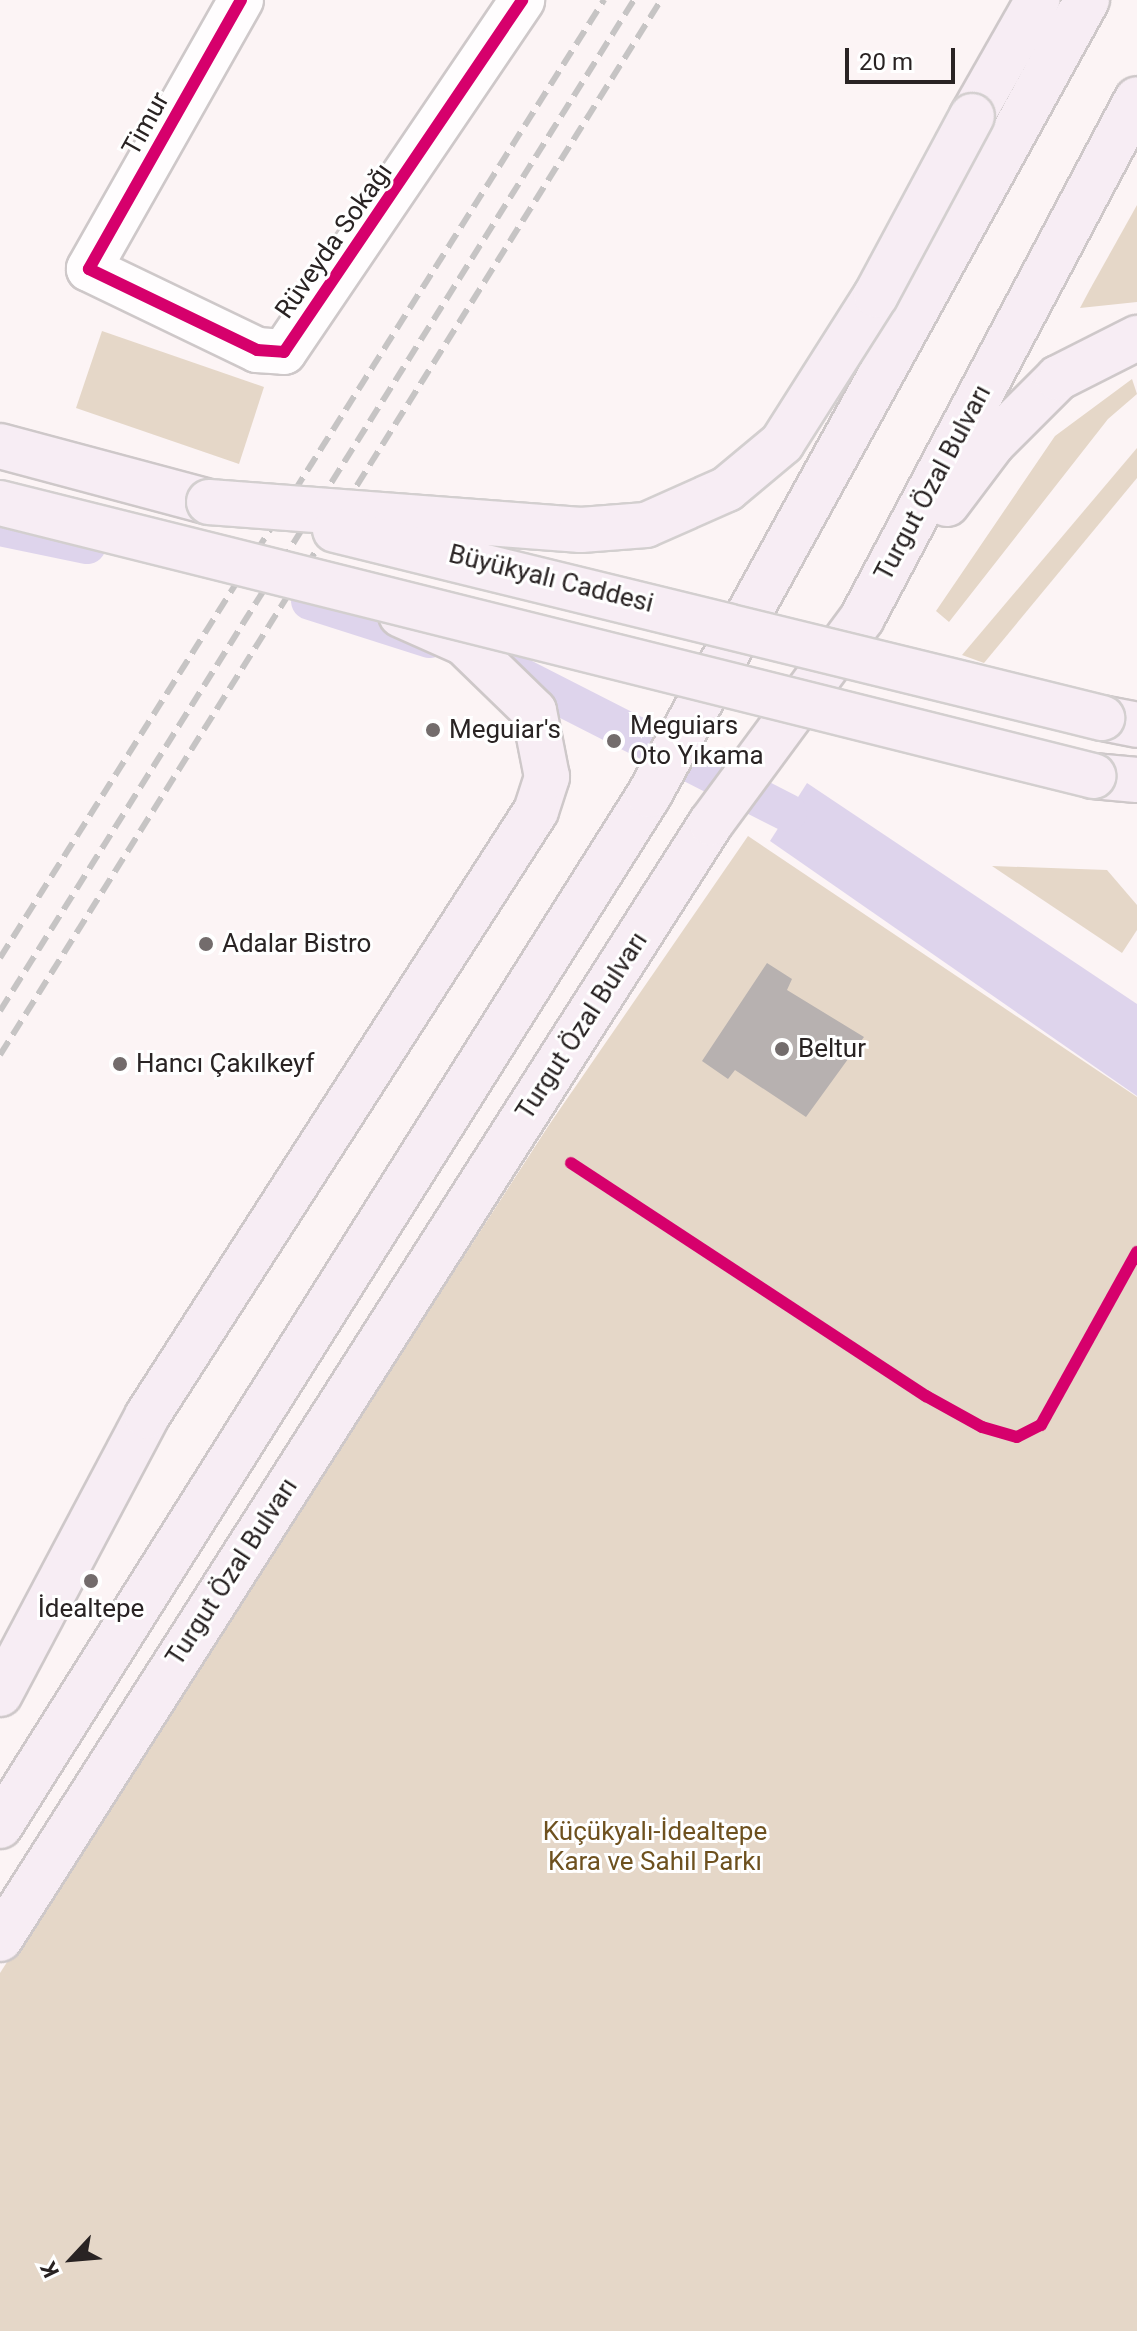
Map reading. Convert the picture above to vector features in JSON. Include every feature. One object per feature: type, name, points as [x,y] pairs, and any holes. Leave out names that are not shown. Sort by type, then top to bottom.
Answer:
[{"type":"highway","points":[[209,502],[581,530],[646,525],[727,489],[782,443],[876,295],[1038,0]]},
{"type":"highway","points":[[0,1826],[649,795],[1087,0]]},
{"type":"highway","name":"Turgut Özal Bulvarı","points":[[0,1939],[711,823],[862,618],[1137,99]]},
{"type":"highway","points":[[862,618],[993,443],[1058,378],[1137,338]]},
{"type":"highway","name":"Büyükyalı Caddesi","points":[[0,446],[209,502],[481,561],[1119,721]]},
{"type":"highway","points":[[0,503],[370,601],[1093,776],[1137,780]]},
{"type":"highway","points":[[0,1694],[147,1416],[536,811],[547,777],[534,711],[504,676],[464,643],[370,601]]},
{"type":"street","name":"Timur","points":[[89,269],[241,0]]},
{"type":"street","name":"Rüveyda Sokağı","points":[[89,269],[257,350],[284,352],[518,10]]},
{"type":"green space","points":[[1137,205],[1137,302],[1080,308],[1089,291]]},
{"type":"green space","points":[[102,331],[264,387],[239,464],[76,408]]},
{"type":"green space","points":[[1132,379],[1137,394],[1108,419],[949,622],[936,611],[1055,436]]},
{"type":"green space","points":[[1137,448],[1137,478],[984,663],[962,655]]},
{"type":"green space","name":"Küçükyalı-İdealtepe Kara ve Sahil Parkı","points":[[748,836],[1137,1097],[1137,2331],[0,2331],[0,1973],[549,1125]]},
{"type":"green space","points":[[992,866],[1107,870],[1137,905],[1137,930],[1122,953]]},
{"type":"shaded area","points":[[807,783],[1137,1004],[1137,1096],[770,841]]},
{"type":"building","name":"Beltur","points":[[767,963],[792,979],[787,990],[864,1037],[806,1117],[735,1070],[728,1079],[702,1061]]},
{"type":"waterway","points":[[0,527],[87,545]]},
{"type":"waterway","points":[[310,601],[429,639]]},
{"type":"waterway","points":[[494,663],[788,813]]},
{"type":"railway","points":[[0,958],[604,0]]},
{"type":"railway","points":[[0,1011],[634,0]]},
{"type":"railway","points":[[0,1055],[661,0]]},
{"type":"cycle path","points":[[241,0],[89,269],[257,350],[284,352],[522,0]]},
{"type":"cycle path","points":[[571,1163],[926,1396],[982,1427],[1017,1437],[1041,1425],[1137,1252]]},
{"type":"place","name":"Meguiar's","points":[[433,730]]},
{"type":"place","name":"Meguiars Oto Yıkama","points":[[614,741]]},
{"type":"place","name":"Adalar Bistro","points":[[206,944]]},
{"type":"place","name":"Beltur","points":[[782,1049]]},
{"type":"place","name":"Hancı Çakılkeyf","points":[[120,1064]]},
{"type":"place","name":"İdealtepe","points":[[91,1581]]}]
